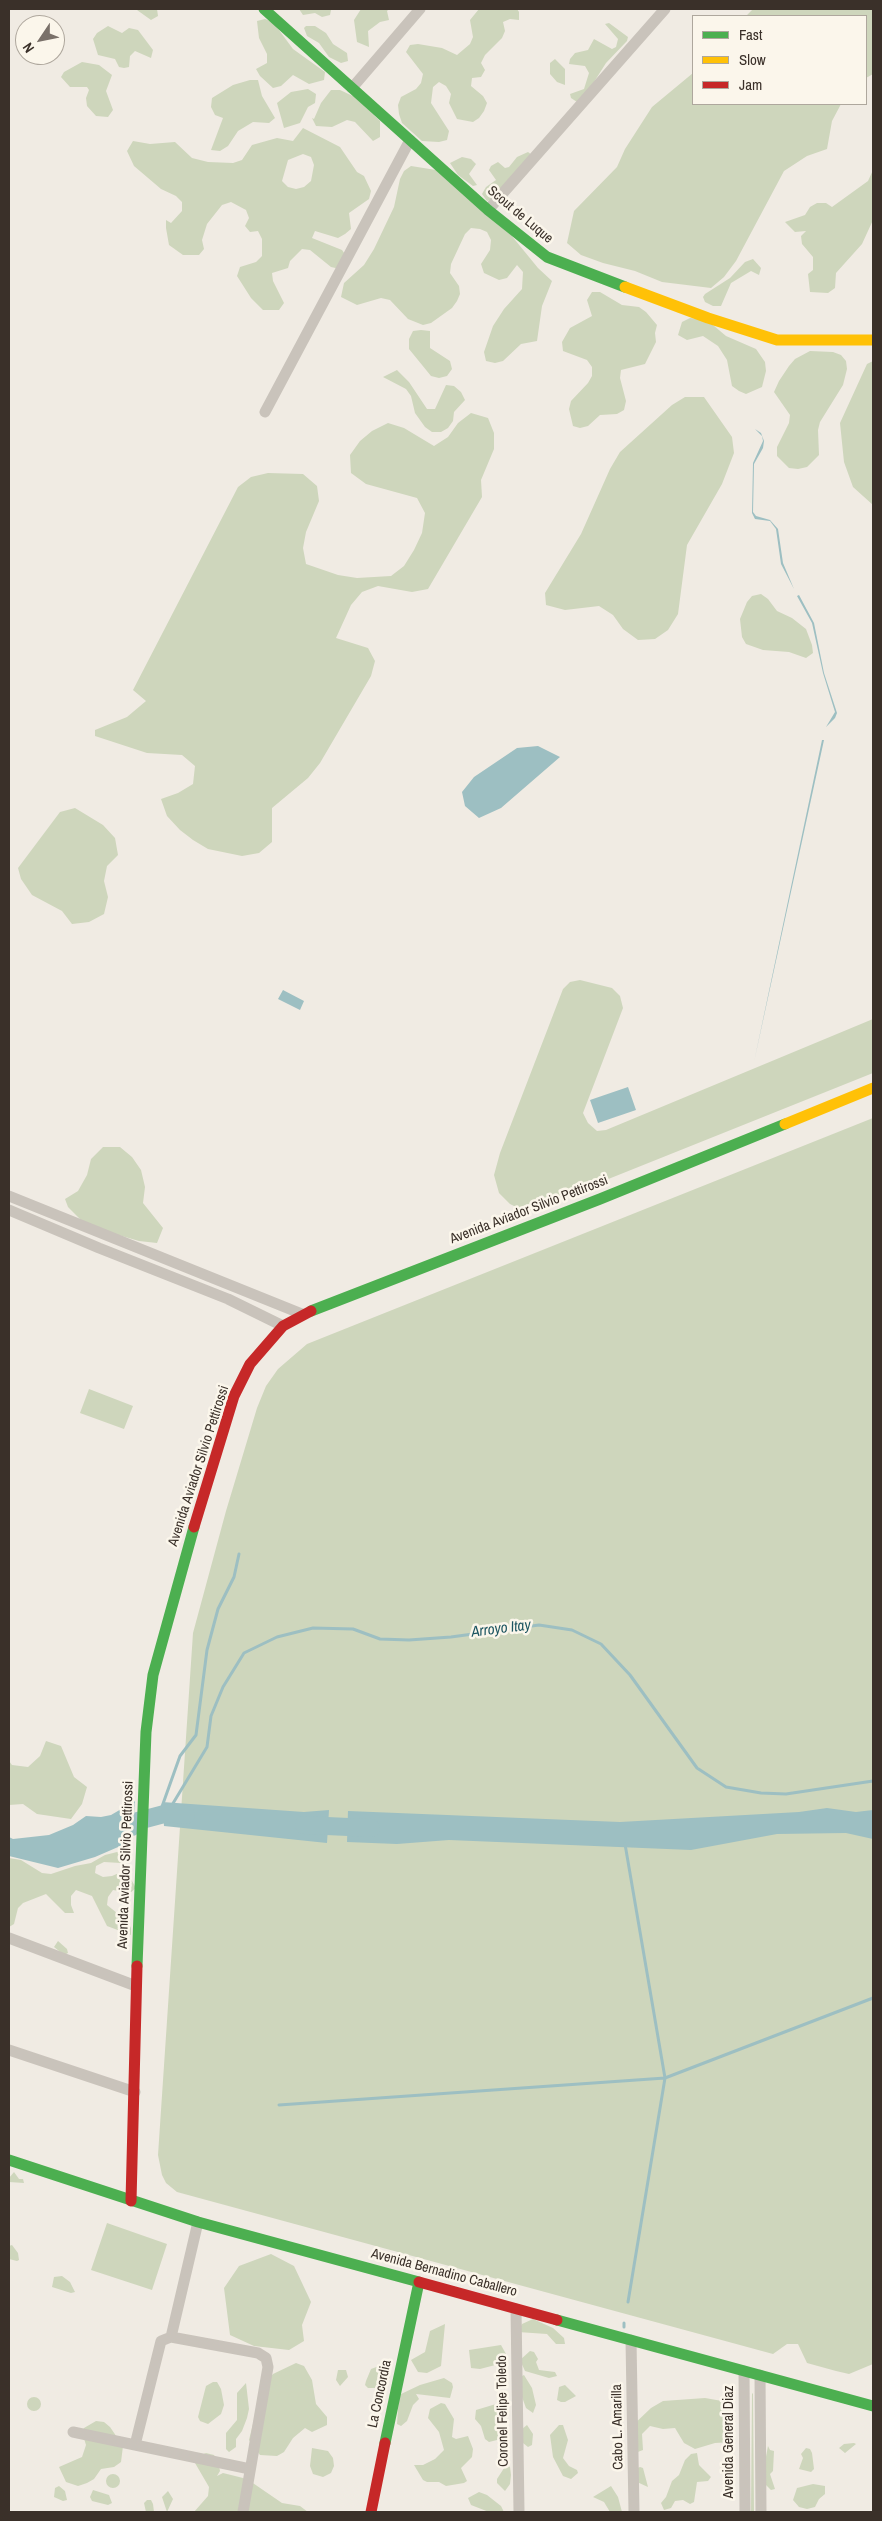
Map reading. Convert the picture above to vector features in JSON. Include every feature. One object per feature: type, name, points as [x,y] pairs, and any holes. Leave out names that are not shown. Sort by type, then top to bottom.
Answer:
[{"type":"main road","name":"Scout de Luque","points":[[264,9],[488,210],[547,257],[708,318],[776,340],[873,340]]},
{"type":"main road","name":"Avenida Aviador Silvio Pettirossi","points":[[131,2201],[136,1986],[146,1732],[153,1675],[166,1623],[234,1396],[250,1364],[283,1326],[302,1314],[600,1199],[873,1088]]},
{"type":"main road","name":"Avenida Bernadino Caballero","points":[[9,2160],[198,2222],[873,2406]]},
{"type":"main road","name":"La Concordia","points":[[371,2512],[418,2282]]},
{"type":"street","points":[[352,88],[420,9]]},
{"type":"street","points":[[488,210],[665,9]]},
{"type":"street","points":[[265,412],[410,140]]},
{"type":"street","points":[[9,1196],[302,1314]]},
{"type":"street","points":[[9,1210],[98,1248],[207,1290],[283,1326]]},
{"type":"street","points":[[9,1938],[136,1986]]},
{"type":"street","points":[[9,2050],[135,2092]]},
{"type":"street","points":[[171,2338],[198,2222]]},
{"type":"street","name":"Coronel Felipe Toledo","points":[[516,2309],[519,2512]]},
{"type":"street","points":[[135,2445],[160,2340],[171,2338],[258,2353],[266,2358],[268,2366],[243,2512]]},
{"type":"street","name":"Cabo L. Amarilla","points":[[631,2340],[634,2512]]},
{"type":"street","name":"Avenida General Diaz","points":[[744,2371],[745,2512]]},
{"type":"street","points":[[760,2375],[761,2512]]},
{"type":"street","points":[[73,2432],[250,2468]]},
{"type":"green space","points":[[121,9],[157,9],[158,16],[151,20],[137,10]]},
{"type":"green space","points":[[299,9],[331,10],[330,15],[322,17],[315,13],[303,15]]},
{"type":"green space","points":[[361,9],[389,9],[387,11],[389,20],[380,22],[368,31],[369,47],[357,42],[354,20]]},
{"type":"green space","points":[[479,9],[517,9],[519,12],[519,20],[510,19],[503,22],[505,31],[502,38],[485,55],[481,63],[485,70],[481,77],[472,78],[471,86],[483,96],[487,103],[484,111],[473,122],[457,119],[449,103],[451,94],[446,86],[439,82],[433,87],[431,103],[449,131],[447,140],[439,142],[422,141],[402,123],[399,114],[398,105],[401,97],[416,89],[421,83],[423,74],[406,52],[410,45],[418,44],[442,48],[457,55],[470,44],[473,37],[470,20]]},
{"type":"green space","points":[[753,9],[873,9],[873,74],[867,77],[867,15],[747,15]]},
{"type":"green space","points":[[265,19],[273,22],[293,49],[325,72],[324,80],[309,84],[293,75],[281,86],[273,88],[260,76],[256,69],[267,63],[267,54],[259,38],[257,21]]},
{"type":"green space","points":[[609,23],[628,37],[627,41],[606,63],[587,93],[577,102],[571,98],[570,94],[584,89],[589,73],[585,66],[569,64],[570,59],[575,53],[588,50],[594,39],[612,49],[616,47],[618,39],[605,24]]},
{"type":"green space","points":[[108,26],[122,33],[129,28],[138,30],[153,50],[151,58],[135,51],[130,56],[129,67],[124,68],[119,67],[115,59],[98,55],[93,39],[97,33]]},
{"type":"green space","points":[[306,26],[315,26],[326,33],[333,44],[347,53],[348,61],[341,63],[329,57],[319,43],[307,36],[304,28]]},
{"type":"green space","points":[[555,59],[565,69],[565,85],[557,82],[550,74],[550,63]]},
{"type":"green space","points":[[82,62],[99,65],[112,75],[106,91],[113,110],[108,117],[96,116],[87,106],[86,98],[89,90],[87,87],[70,87],[61,77],[64,72]]},
{"type":"green space","points":[[692,74],[692,105],[840,105],[832,121],[827,149],[807,156],[784,171],[736,261],[724,277],[711,288],[662,282],[635,271],[581,255],[567,243],[574,211],[617,167],[625,149],[652,107]]},
{"type":"green space","points":[[250,80],[258,80],[262,96],[275,118],[269,123],[253,122],[238,131],[228,146],[220,151],[211,150],[223,118],[215,115],[211,107],[212,98],[233,85]]},
{"type":"green space","points":[[308,89],[316,94],[315,103],[308,107],[300,123],[284,128],[277,103],[291,92]]},
{"type":"green space","points":[[331,90],[340,90],[355,97],[380,121],[380,137],[373,141],[355,122],[347,120],[332,127],[316,126],[312,118],[314,119],[321,103]]},
{"type":"green space","points":[[303,128],[340,147],[357,172],[364,176],[371,191],[369,199],[349,213],[351,229],[345,234],[338,238],[315,231],[312,238],[342,250],[347,257],[340,269],[331,267],[310,250],[302,249],[290,261],[288,268],[272,273],[273,281],[284,303],[279,310],[263,310],[251,298],[237,276],[240,267],[256,262],[262,256],[262,239],[258,231],[250,232],[245,226],[249,218],[246,210],[231,202],[222,205],[207,224],[202,240],[204,249],[199,255],[183,255],[169,245],[166,228],[166,220],[171,223],[182,211],[182,202],[176,196],[161,189],[134,166],[127,151],[133,141],[150,144],[175,142],[192,158],[208,162],[233,163],[242,160],[252,145],[277,138],[293,141]],"holes":[[[303,154],[311,157],[314,165],[311,181],[304,187],[296,189],[288,187],[282,181],[288,160]]]},
{"type":"green space","points":[[528,152],[532,155],[495,199],[487,201],[482,194],[486,187],[496,180],[489,170],[491,166],[498,162],[505,168],[509,167],[517,157]]},
{"type":"green space","points":[[462,157],[471,159],[476,164],[469,174],[477,185],[473,186],[458,175],[450,163]]},
{"type":"green space","points":[[411,166],[436,170],[511,235],[538,268],[552,281],[542,306],[537,341],[521,344],[503,361],[495,363],[486,361],[484,352],[493,326],[504,309],[522,289],[523,272],[517,265],[507,278],[499,280],[484,273],[481,264],[490,250],[491,240],[487,232],[480,229],[471,228],[465,234],[451,264],[450,273],[459,286],[460,294],[457,301],[452,308],[431,323],[423,325],[408,319],[390,300],[381,298],[357,305],[341,297],[344,283],[364,265],[374,249],[394,207],[400,179],[404,171]]},
{"type":"green space","points":[[873,170],[873,220],[862,244],[836,273],[835,288],[828,293],[810,292],[808,274],[813,270],[813,257],[802,244],[801,236],[806,231],[795,232],[785,222],[805,215],[810,207],[817,203],[826,203],[832,207],[868,181]]},
{"type":"green space","points":[[753,259],[761,268],[759,275],[751,271],[731,283],[721,306],[713,306],[705,302],[703,297],[705,294],[730,278],[745,262]]},
{"type":"green space","points":[[592,292],[600,292],[622,305],[639,307],[646,312],[657,325],[655,333],[656,342],[645,364],[621,370],[620,378],[626,401],[624,410],[617,414],[600,415],[588,426],[580,428],[573,426],[569,409],[571,401],[592,376],[592,367],[587,360],[563,351],[562,342],[570,328],[592,316],[587,300]]},
{"type":"green space","points":[[690,318],[707,320],[726,336],[756,349],[765,362],[766,371],[762,387],[746,394],[739,391],[732,386],[727,360],[718,346],[703,336],[687,340],[678,335],[682,322]]},
{"type":"green space","points":[[413,331],[430,331],[430,348],[450,361],[452,369],[447,376],[439,378],[431,376],[409,349],[409,339]]},
{"type":"green space","points":[[810,351],[833,352],[841,355],[846,361],[847,369],[843,385],[820,422],[818,430],[819,455],[807,467],[789,468],[777,456],[777,447],[789,423],[790,415],[774,392],[779,381],[795,359]]},
{"type":"green space","points":[[873,361],[873,505],[853,487],[844,462],[840,423],[867,364]]},
{"type":"green space","points":[[397,370],[409,382],[427,409],[435,409],[446,385],[454,386],[461,392],[465,400],[454,412],[453,421],[448,428],[441,432],[432,432],[425,427],[415,413],[411,396],[406,389],[383,377]]},
{"type":"green space","points":[[685,397],[704,397],[732,437],[734,453],[722,484],[687,545],[678,614],[668,630],[655,639],[638,640],[623,629],[613,615],[599,606],[565,610],[546,605],[545,593],[581,534],[610,469],[620,452],[672,405]]},
{"type":"green space","points":[[471,413],[488,418],[494,433],[494,449],[481,480],[482,497],[428,589],[412,592],[378,586],[362,592],[351,605],[336,638],[368,648],[375,661],[371,676],[320,763],[308,778],[272,808],[272,842],[259,853],[242,856],[208,849],[193,840],[167,816],[161,799],[178,793],[193,784],[195,766],[182,755],[147,753],[95,736],[95,730],[127,717],[146,701],[133,690],[238,487],[251,477],[268,473],[303,474],[317,486],[319,501],[306,532],[303,548],[306,564],[338,575],[357,578],[391,576],[404,566],[414,550],[422,533],[425,513],[417,498],[366,484],[351,473],[350,455],[360,441],[372,431],[388,423],[404,428],[434,446],[448,437],[458,423]]},
{"type":"green space","points":[[761,594],[768,599],[777,611],[792,618],[806,629],[813,653],[806,658],[789,652],[763,650],[746,644],[742,637],[740,619],[747,602],[752,596]]},
{"type":"green space","points":[[75,808],[103,825],[115,838],[118,855],[107,866],[104,881],[108,897],[104,914],[89,922],[72,924],[62,911],[32,895],[21,879],[18,868],[60,812]]},
{"type":"green space","points":[[580,980],[612,988],[620,996],[623,1008],[583,1113],[588,1123],[597,1131],[606,1130],[873,1019],[873,1073],[526,1212],[510,1204],[499,1193],[494,1175],[500,1153],[563,989],[570,982]]},
{"type":"green space","points":[[873,1118],[873,2364],[849,2374],[836,2371],[807,2363],[798,2344],[787,2344],[773,2354],[177,2192],[166,2183],[162,2175],[158,2155],[193,1633],[226,1511],[257,1408],[266,1386],[278,1369],[307,1344]]},
{"type":"green space","points":[[103,1147],[120,1147],[132,1157],[141,1170],[145,1187],[143,1203],[163,1228],[157,1243],[139,1241],[98,1229],[81,1220],[68,1207],[65,1199],[78,1191],[87,1175],[91,1159]]},
{"type":"green space","points":[[89,1389],[133,1406],[124,1429],[80,1413]]},
{"type":"green space","points":[[46,1741],[61,1746],[74,1777],[87,1787],[82,1804],[71,1819],[37,1814],[23,1804],[9,1805],[9,1761],[12,1765],[28,1767],[40,1756]]},
{"type":"green space","points":[[121,1851],[129,1852],[128,1860],[121,1863],[104,1862],[96,1866],[95,1873],[103,1877],[127,1873],[132,1881],[136,1888],[130,1893],[113,1890],[108,1897],[107,1905],[127,1921],[131,1928],[131,1935],[107,1926],[92,1896],[76,1890],[71,1896],[71,1905],[74,1913],[65,1913],[46,1894],[23,1903],[18,1908],[14,1924],[9,1927],[9,1858],[21,1860],[42,1873],[51,1874],[91,1863],[105,1855]]},
{"type":"green space","points":[[58,1941],[67,1949],[68,1953],[64,1955],[54,1947]]},
{"type":"green space","points":[[14,2172],[19,2179],[23,2179],[24,2183],[9,2182],[9,2178]]},
{"type":"green space","points":[[107,2223],[167,2244],[152,2290],[91,2270]]},
{"type":"green space","points":[[12,2245],[18,2253],[19,2260],[17,2261],[9,2259],[9,2246]]},
{"type":"green space","points":[[271,2254],[294,2266],[311,2302],[302,2325],[304,2341],[289,2350],[254,2346],[230,2335],[224,2288],[239,2266]]},
{"type":"green space","points":[[62,2276],[70,2282],[75,2292],[71,2293],[52,2287],[54,2277]]},
{"type":"green space","points":[[533,2319],[553,2328],[564,2338],[565,2344],[556,2344],[547,2334],[518,2332],[522,2324]]},
{"type":"green space","points":[[445,2324],[441,2366],[427,2373],[418,2372],[411,2360],[425,2352],[430,2331]]},
{"type":"green space","points":[[501,2345],[506,2354],[503,2363],[480,2369],[471,2368],[469,2350]]},
{"type":"green space","points":[[530,2351],[534,2352],[538,2359],[536,2362],[539,2370],[555,2372],[557,2376],[549,2378],[525,2371],[520,2360]]},
{"type":"green space","points":[[296,2363],[304,2366],[312,2380],[316,2404],[327,2417],[327,2425],[312,2432],[305,2428],[293,2438],[284,2452],[277,2456],[260,2455],[249,2440],[262,2387],[273,2374]]},
{"type":"green space","points":[[382,2365],[386,2366],[390,2378],[376,2388],[368,2388],[365,2385],[371,2369]]},
{"type":"green space","points":[[338,2370],[346,2370],[348,2377],[340,2386],[336,2380]]},
{"type":"green space","points":[[524,2375],[532,2388],[536,2405],[533,2413],[526,2408],[518,2386],[520,2377]]},
{"type":"green space","points":[[444,2378],[452,2383],[453,2387],[450,2398],[416,2394],[419,2399],[413,2405],[407,2421],[401,2426],[397,2424],[399,2395],[420,2385]]},
{"type":"green space","points":[[217,2382],[221,2389],[224,2405],[221,2414],[208,2424],[200,2421],[198,2417],[206,2386]]},
{"type":"green space","points":[[246,2383],[249,2409],[247,2418],[242,2431],[236,2439],[236,2447],[229,2452],[226,2449],[226,2433],[237,2420],[237,2393]]},
{"type":"green space","points":[[565,2385],[576,2396],[561,2402],[557,2400],[559,2387]]},
{"type":"green space","points":[[753,2394],[754,2512],[751,2512]]},
{"type":"green space","points":[[34,2397],[39,2399],[41,2404],[39,2409],[34,2411],[29,2409],[27,2404],[29,2399]]},
{"type":"green space","points":[[705,2398],[722,2401],[729,2405],[734,2420],[732,2442],[715,2443],[695,2449],[684,2443],[675,2428],[663,2429],[650,2426],[642,2434],[643,2450],[635,2453],[630,2428],[651,2408],[663,2401]]},
{"type":"green space","points":[[441,2403],[445,2404],[454,2419],[452,2437],[456,2439],[468,2436],[473,2449],[472,2457],[461,2468],[467,2481],[464,2483],[446,2486],[439,2482],[427,2482],[423,2480],[414,2465],[423,2465],[435,2459],[444,2450],[439,2432],[428,2418],[430,2409]]},
{"type":"green space","points":[[496,2404],[500,2406],[503,2423],[497,2440],[489,2442],[485,2439],[481,2426],[475,2419],[476,2410]]},
{"type":"green space","points":[[96,2421],[104,2422],[110,2427],[123,2446],[121,2462],[114,2467],[101,2469],[94,2479],[87,2483],[78,2486],[66,2482],[59,2467],[82,2457],[86,2445],[82,2432],[84,2428]]},
{"type":"green space","points":[[527,2425],[533,2434],[532,2445],[528,2447],[523,2443],[522,2429]]},
{"type":"green space","points":[[559,2425],[563,2425],[568,2440],[563,2458],[578,2473],[571,2479],[563,2476],[553,2457],[550,2435]]},
{"type":"green space","points":[[844,2444],[856,2444],[845,2453],[839,2448]]},
{"type":"green space","points":[[768,2446],[770,2450],[774,2451],[773,2471],[770,2474],[775,2489],[771,2490],[765,2484],[764,2467]]},
{"type":"green space","points":[[312,2448],[328,2451],[333,2458],[334,2466],[331,2473],[323,2477],[313,2474],[310,2466]]},
{"type":"green space","points":[[806,2448],[810,2449],[812,2453],[814,2469],[811,2472],[799,2469],[803,2458],[801,2454]]},
{"type":"green space","points":[[206,2453],[214,2455],[218,2462],[220,2471],[217,2476],[223,2473],[247,2479],[282,2503],[300,2506],[308,2512],[194,2512],[208,2496],[209,2487],[195,2463],[198,2456]]},
{"type":"green space","points":[[697,2453],[699,2465],[711,2477],[708,2481],[697,2482],[694,2502],[690,2504],[683,2500],[675,2501],[671,2508],[664,2510],[661,2503],[666,2497],[672,2481],[679,2475],[685,2460],[691,2454]]},
{"type":"green space","points":[[506,2465],[510,2467],[511,2475],[510,2484],[505,2491],[497,2483],[497,2479]]},
{"type":"green space","points":[[643,2468],[648,2487],[637,2482],[635,2469]]},
{"type":"green space","points":[[113,2474],[118,2476],[120,2481],[118,2486],[113,2488],[108,2486],[106,2481],[108,2476]]},
{"type":"green space","points":[[813,2484],[825,2486],[825,2494],[819,2499],[815,2507],[807,2509],[799,2507],[793,2500],[797,2488]]},
{"type":"green space","points":[[59,2486],[65,2491],[67,2500],[63,2501],[54,2497],[55,2488]]},
{"type":"green space","points":[[611,2486],[618,2497],[622,2512],[610,2512],[604,2502],[593,2497]]},
{"type":"green space","points":[[93,2490],[109,2495],[112,2503],[108,2505],[92,2501],[90,2497]]},
{"type":"green space","points":[[168,2491],[173,2499],[167,2512],[162,2497]]},
{"type":"green space","points":[[479,2492],[487,2495],[501,2506],[504,2512],[489,2512],[471,2505],[468,2498]]},
{"type":"green space","points":[[147,2500],[151,2500],[154,2512],[146,2512],[144,2503]]},
{"type":"water","points":[[755,429],[761,433],[764,441],[763,448],[754,464],[753,512],[756,516],[770,520],[778,529],[783,563],[794,589],[781,564],[776,529],[770,521],[755,519],[752,513],[753,463],[763,441],[762,436]]},
{"type":"water","points":[[799,595],[814,623],[824,673],[837,713],[835,718],[826,727],[835,712],[823,673],[812,623],[797,596]]},
{"type":"water","points":[[822,740],[824,740],[754,1062]]},
{"type":"water","points":[[538,746],[560,757],[501,808],[479,818],[465,806],[462,792],[474,777],[517,748]]},
{"type":"water","points":[[283,990],[304,1001],[300,1010],[278,999]]},
{"type":"water","points":[[628,1087],[636,1110],[598,1123],[590,1100]]},
{"type":"water","points":[[135,1801],[132,1841],[95,1857],[58,1868],[9,1856],[9,1837],[13,1839],[49,1835],[73,1825],[86,1816],[101,1817],[111,1815]]},
{"type":"water","points":[[162,1802],[304,1812],[329,1810],[327,1843],[164,1826]]},
{"type":"water","points":[[827,1808],[856,1812],[873,1810],[873,1839],[846,1833],[777,1834],[691,1850],[449,1840],[397,1844],[347,1842],[348,1811],[620,1822],[799,1812]]},
{"type":"waterway","points":[[159,1815],[180,1756],[196,1735],[207,1650],[218,1609],[234,1577],[239,1554]]},
{"type":"waterway","name":"Arroyo Itay","points":[[172,1805],[207,1747],[211,1716],[223,1687],[244,1653],[277,1637],[313,1628],[353,1629],[380,1639],[409,1640],[451,1637],[539,1625],[572,1630],[601,1644],[630,1675],[697,1768],[726,1787],[761,1793],[786,1794],[873,1781]]},
{"type":"waterway","name":"Arroyo Itay","points":[[132,1827],[134,1822],[168,1813],[186,1815]]},
{"type":"waterway","name":"Arroyo Itay","points":[[304,1825],[371,1828]]},
{"type":"waterway","points":[[279,2105],[665,2078],[625,1844]]},
{"type":"waterway","points":[[628,2302],[665,2078],[873,1998]]},
{"type":"traffic: fast","points":[[264,9],[488,210],[547,257],[625,287]]},
{"type":"traffic: fast","points":[[311,1311],[600,1199],[785,1124]]},
{"type":"traffic: fast","points":[[137,1966],[146,1732],[153,1675],[194,1527]]},
{"type":"traffic: fast","points":[[9,2160],[198,2222],[419,2282],[385,2443]]},
{"type":"traffic: fast","points":[[557,2320],[873,2406]]},
{"type":"traffic: slow","points":[[625,287],[708,318],[777,340],[873,340]]},
{"type":"traffic: slow","points":[[785,1124],[873,1088]]},
{"type":"traffic: jam","points":[[194,1527],[234,1396],[250,1364],[283,1326],[311,1311]]},
{"type":"traffic: jam","points":[[131,2201],[137,1966]]},
{"type":"traffic: jam","points":[[419,2282],[557,2320]]},
{"type":"traffic: jam","points":[[371,2512],[385,2443]]}]
